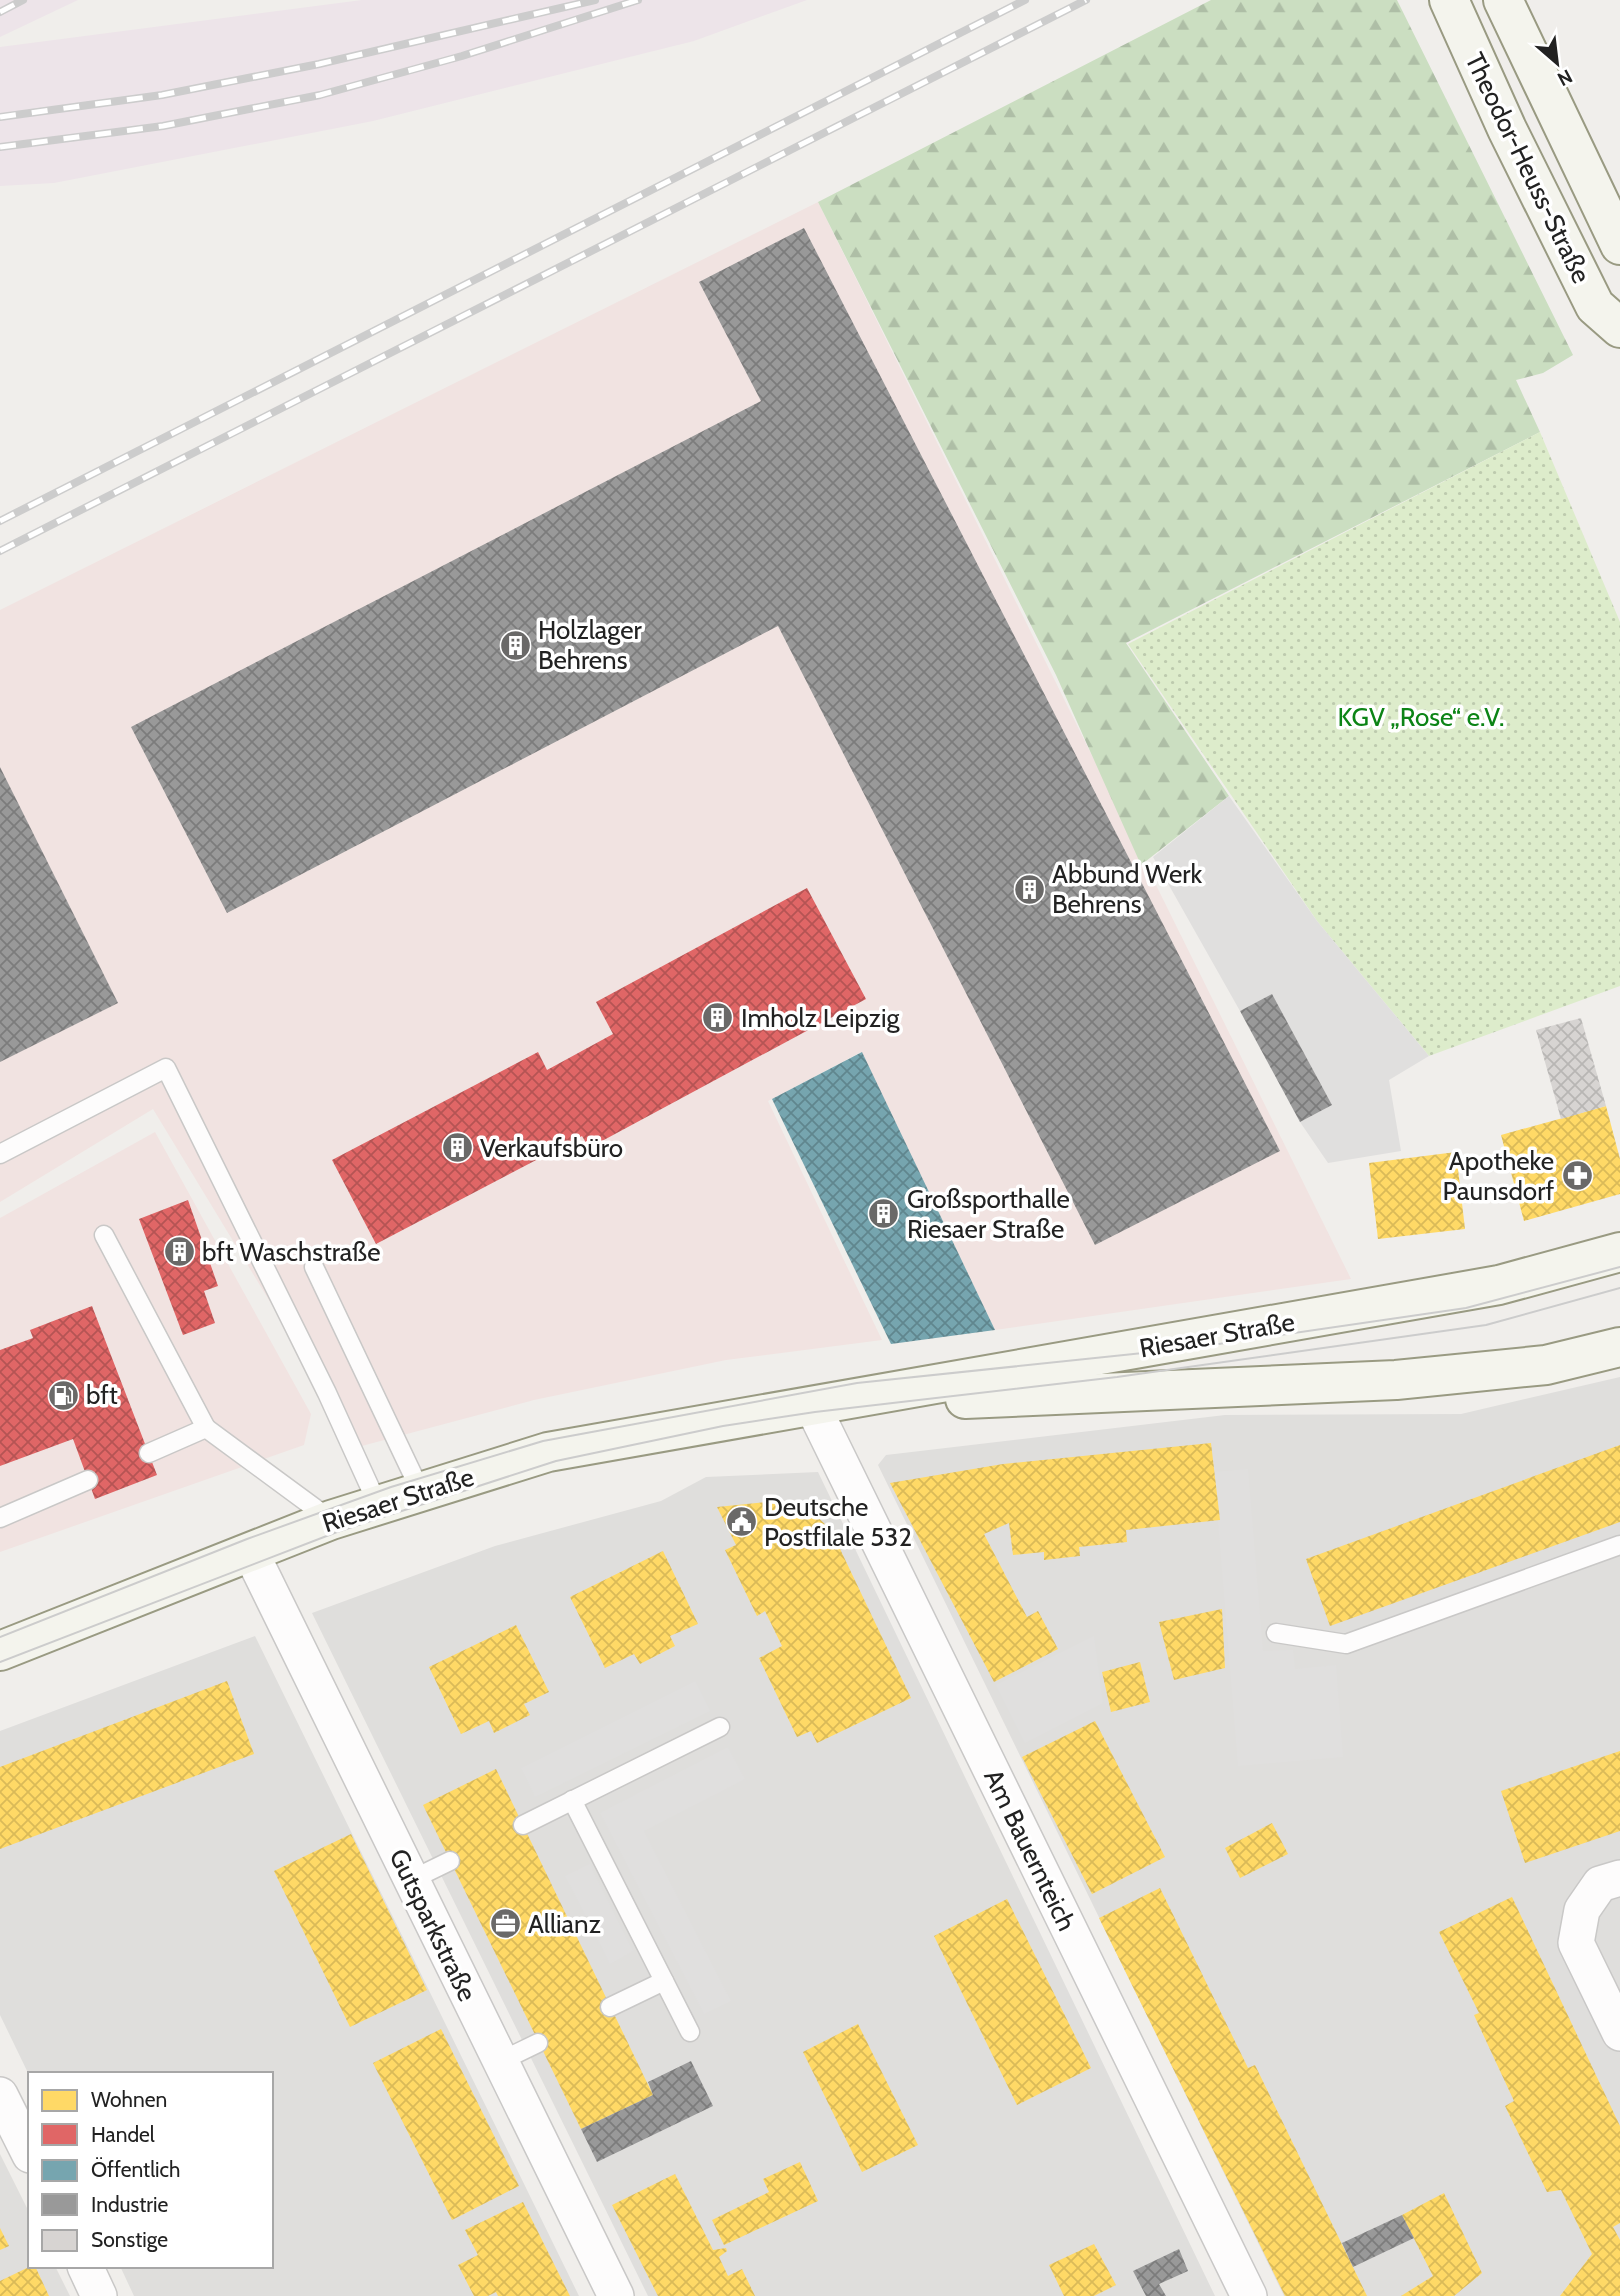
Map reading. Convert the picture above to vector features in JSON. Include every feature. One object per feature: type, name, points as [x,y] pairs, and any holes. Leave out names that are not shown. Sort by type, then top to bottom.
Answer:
[{"type":"main road","name":"Theodor-Heuss-Straße","points":[[1450,0],[1507,129],[1572,262],[1595,306],[1620,328]]},
{"type":"main road","name":"Theodor-Heuss-Straße","points":[[1503,0],[1620,245]]},
{"type":"main road","name":"Riesaer Straße","points":[[0,1651],[331,1520],[548,1452],[1486,1288],[1620,1252]]},
{"type":"main road","name":"Riesaer Straße","points":[[812,1405],[1396,1380],[1546,1365],[1620,1347]]},
{"type":"street","name":"Am Bauernteich","points":[[812,1405],[1249,2296]]},
{"type":"street","name":"Gutsparkstraße","points":[[251,1553],[616,2296]]},
{"type":"street","points":[[1620,1878],[1600,1884],[1581,1910],[1576,1943],[1620,2033]]},
{"type":"street","points":[[0,2095],[28,2151]]},
{"type":"street","points":[[86,2268],[99,2296]]},
{"type":"lane","points":[[0,1154],[166,1068],[321,1380],[378,1505]]},
{"type":"lane","points":[[104,1235],[206,1428],[331,1520]]},
{"type":"lane","points":[[314,1267],[421,1492]]},
{"type":"lane","points":[[149,1453],[206,1428]]},
{"type":"lane","points":[[0,1518],[88,1480]]},
{"type":"lane","points":[[1276,1633],[1346,1644],[1620,1545]]},
{"type":"lane","points":[[523,1825],[720,1727]]},
{"type":"lane","points":[[572,1800],[690,2032]]},
{"type":"lane","points":[[411,1880],[450,1861]]},
{"type":"lane","points":[[610,2007],[664,1981]]},
{"type":"lane","points":[[500,2061],[538,2043]]},
{"type":"shaded area","points":[[0,0],[78,0],[0,37]]},
{"type":"shaded area","points":[[362,0],[807,0],[694,41],[373,121],[54,183],[0,186],[0,47]]},
{"type":"shaded area","points":[[818,202],[1351,1279],[995,1330],[861,1052],[768,1101],[882,1340],[726,1360],[534,1400],[358,1447],[153,1109],[0,1202],[0,610]]},
{"type":"shaded area","points":[[1229,796],[1317,921],[1429,1056],[1389,1080],[1401,1151],[1328,1163],[1300,1122],[1332,1105],[1272,995],[1240,1011],[1153,857]]},
{"type":"shaded area","points":[[155,1132],[311,1414],[304,1445],[0,1552],[0,1218]]},
{"type":"shaded area","points":[[1620,1377],[1620,2296],[1284,2296],[878,1465],[886,1455],[1225,1415],[1461,1414]]},
{"type":"shaded area","points":[[1248,1469],[1263,1651],[1293,1650],[1295,1669],[1336,1665],[1343,1757],[1238,1766],[1214,1472]]},
{"type":"shaded area","points":[[818,1472],[1215,2296],[648,2296],[312,1613],[495,1546],[661,1501],[706,1477]]},
{"type":"shaded area","points":[[255,1636],[579,2296],[134,2296],[121,2268],[273,2268],[273,2072],[28,2073],[0,2015],[0,1731]]},
{"type":"shaded area","points":[[1094,1636],[1103,1703],[1025,1743],[996,1685]]},
{"type":"shaded area","points":[[695,1681],[710,1711],[535,1797],[521,1768]]},
{"type":"shaded area","points":[[728,1747],[745,1779],[644,1831],[731,2001],[704,2014],[600,1813]]},
{"type":"shaded area","points":[[590,1864],[633,1951],[610,1964],[565,1876]]},
{"type":"shaded area","points":[[0,2154],[28,2210],[28,2268],[56,2268],[70,2296],[0,2296]]},
{"type":"green space","points":[[1211,0],[1397,0],[1573,355],[1543,373],[1516,380],[1540,432],[1126,643],[1229,796],[1141,865],[1056,675],[818,202]]},
{"type":"green space","name":"KGV „Rose“ e.V.","points":[[1540,432],[1620,622],[1620,986],[1429,1056],[1317,921],[1128,644]]},
{"type":"building: Wohnen","points":[[1606,1106],[1620,1159],[1620,1194],[1524,1221],[1501,1135]]},
{"type":"building: Wohnen","points":[[1456,1152],[1465,1229],[1378,1239],[1369,1163]]},
{"type":"building: Wohnen","points":[[1211,1443],[1220,1520],[1126,1530],[1127,1542],[1079,1547],[1080,1556],[1044,1560],[1044,1552],[1013,1555],[1009,1523],[984,1534],[1027,1617],[1038,1611],[1058,1649],[994,1682],[890,1483],[1003,1464]]},
{"type":"building: Wohnen","points":[[1620,1445],[1620,1522],[1330,1626],[1306,1559]]},
{"type":"building: Wohnen","points":[[766,1502],[803,1503],[831,1530],[911,1698],[817,1743],[811,1731],[797,1737],[759,1658],[782,1646],[765,1611],[757,1616],[725,1550],[736,1545],[717,1507]]},
{"type":"building: Wohnen","points":[[663,1551],[698,1624],[670,1636],[675,1646],[640,1664],[634,1654],[605,1668],[570,1597]]},
{"type":"building: Wohnen","points":[[1222,1609],[1225,1668],[1174,1680],[1159,1622]]},
{"type":"building: Wohnen","points":[[516,1625],[549,1692],[524,1704],[530,1715],[494,1733],[489,1721],[461,1734],[429,1667]]},
{"type":"building: Wohnen","points":[[1140,1662],[1150,1702],[1111,1712],[1102,1672]]},
{"type":"building: Wohnen","points":[[227,1681],[254,1754],[0,1849],[0,1767]]},
{"type":"building: Wohnen","points":[[1095,1721],[1165,1857],[1092,1894],[1022,1757]]},
{"type":"building: Wohnen","points":[[1620,1751],[1620,1831],[1525,1863],[1501,1791]]},
{"type":"building: Wohnen","points":[[496,1769],[653,2095],[581,2129],[423,1805]]},
{"type":"building: Wohnen","points":[[1272,1823],[1288,1854],[1240,1878],[1225,1848]]},
{"type":"building: Wohnen","points":[[351,1834],[427,1990],[350,2027],[274,1871]]},
{"type":"building: Wohnen","points":[[1160,1888],[1248,2068],[1255,2065],[1367,2296],[1285,2296],[1099,1918]]},
{"type":"building: Wohnen","points":[[1512,1897],[1620,2126],[1620,2223],[1613,2227],[1620,2240],[1620,2296],[1560,2296],[1592,2254],[1561,2190],[1547,2192],[1505,2106],[1514,2101],[1474,2015],[1479,2013],[1439,1932]]},
{"type":"building: Wohnen","points":[[1007,1899],[1091,2068],[1017,2105],[934,1936]]},
{"type":"building: Wohnen","points":[[858,2024],[918,2145],[862,2172],[803,2052]]},
{"type":"building: Wohnen","points":[[441,2029],[519,2186],[452,2220],[373,2063]]},
{"type":"building: Wohnen","points":[[800,2162],[818,2201],[724,2245],[712,2220],[769,2192],[763,2179]]},
{"type":"building: Wohnen","points":[[675,2174],[713,2250],[726,2248],[727,2251],[719,2257],[728,2276],[742,2269],[755,2296],[658,2296],[612,2205]]},
{"type":"building: Wohnen","points":[[1444,2193],[1482,2273],[1454,2296],[1401,2296],[1433,2276],[1402,2215]]},
{"type":"building: Wohnen","points":[[523,2202],[570,2296],[498,2296],[496,2292],[488,2296],[474,2296],[458,2265],[478,2255],[465,2230]]},
{"type":"building: Wohnen","points":[[0,2228],[9,2246],[0,2250]]},
{"type":"building: Wohnen","points":[[1094,2244],[1116,2285],[1094,2296],[1064,2296],[1049,2265]]},
{"type":"building: Wohnen","points":[[28,2267],[36,2268],[49,2296],[0,2296],[0,2281]]},
{"type":"building: Handel","name":"Imholz Leipzig","points":[[807,888],[866,999],[589,1148],[582,1136],[376,1244],[332,1160],[538,1052],[547,1070],[613,1034],[596,1002]]},
{"type":"building: Handel","name":"bft Waschstraße","points":[[188,1200],[218,1286],[204,1291],[215,1323],[183,1335],[139,1219]]},
{"type":"building: Handel","name":"bft","points":[[92,1306],[157,1475],[95,1499],[73,1439],[0,1466],[0,1350],[33,1338],[30,1330]]},
{"type":"building: Öffentlich","name":"Großsporthalle Riesaer Straße","points":[[862,1052],[995,1330],[891,1344],[772,1099]]},
{"type":"building: Industrie","points":[[804,228],[1280,1151],[1095,1245],[778,626],[227,913],[131,727],[761,401],[699,282]]},
{"type":"building: Industrie","points":[[0,767],[118,1003],[0,1062]]},
{"type":"building: Industrie","points":[[1272,994],[1332,1105],[1300,1122],[1240,1011]]},
{"type":"building: Industrie","points":[[691,2061],[713,2106],[597,2162],[581,2129],[653,2095],[648,2082]]},
{"type":"building: Industrie","points":[[1402,2215],[1414,2238],[1353,2267],[1342,2243]]},
{"type":"building: Industrie","points":[[1179,2249],[1188,2271],[1159,2284],[1166,2296],[1146,2296],[1133,2271]]},
{"type":"building: Sonstige","points":[[1581,1018],[1606,1106],[1561,1119],[1536,1030]]},
{"type":"tram line","points":[[0,1637],[247,1539],[391,1487],[543,1441],[857,1383],[1191,1348],[1466,1308],[1620,1267]]},
{"type":"tram line","points":[[0,1662],[337,1532],[556,1461],[723,1426],[815,1412],[1117,1377],[1486,1325],[1620,1288]]},
{"type":"railway","points":[[0,12],[23,0]]},
{"type":"railway","points":[[0,117],[162,95],[319,64],[595,0]]},
{"type":"railway","points":[[0,147],[163,126],[320,95],[462,56],[638,0]]},
{"type":"railway","points":[[0,521],[1025,0]]},
{"type":"railway","points":[[0,551],[1086,0]]},
{"type":"place","name":"Holzlager Behrens","points":[[515,645]]},
{"type":"place","name":"Abbund Werk Behrens","points":[[1029,889]]},
{"type":"place","name":"Imholz Leipzig","points":[[718,1018]]},
{"type":"place","name":"Verkaufsbüro","points":[[457,1148]]},
{"type":"place","name":"Apotheke Paunsdorf","points":[[1577,1176]]},
{"type":"place","name":"Großsporthalle Riesaer Straße","points":[[884,1214]]},
{"type":"place","name":"bft Waschstraße","points":[[179,1252]]},
{"type":"place","name":"bft","points":[[63,1395]]},
{"type":"place","name":"Deutsche Postfilale 532","points":[[741,1522]]},
{"type":"place","name":"Allianz","points":[[505,1924]]}]
